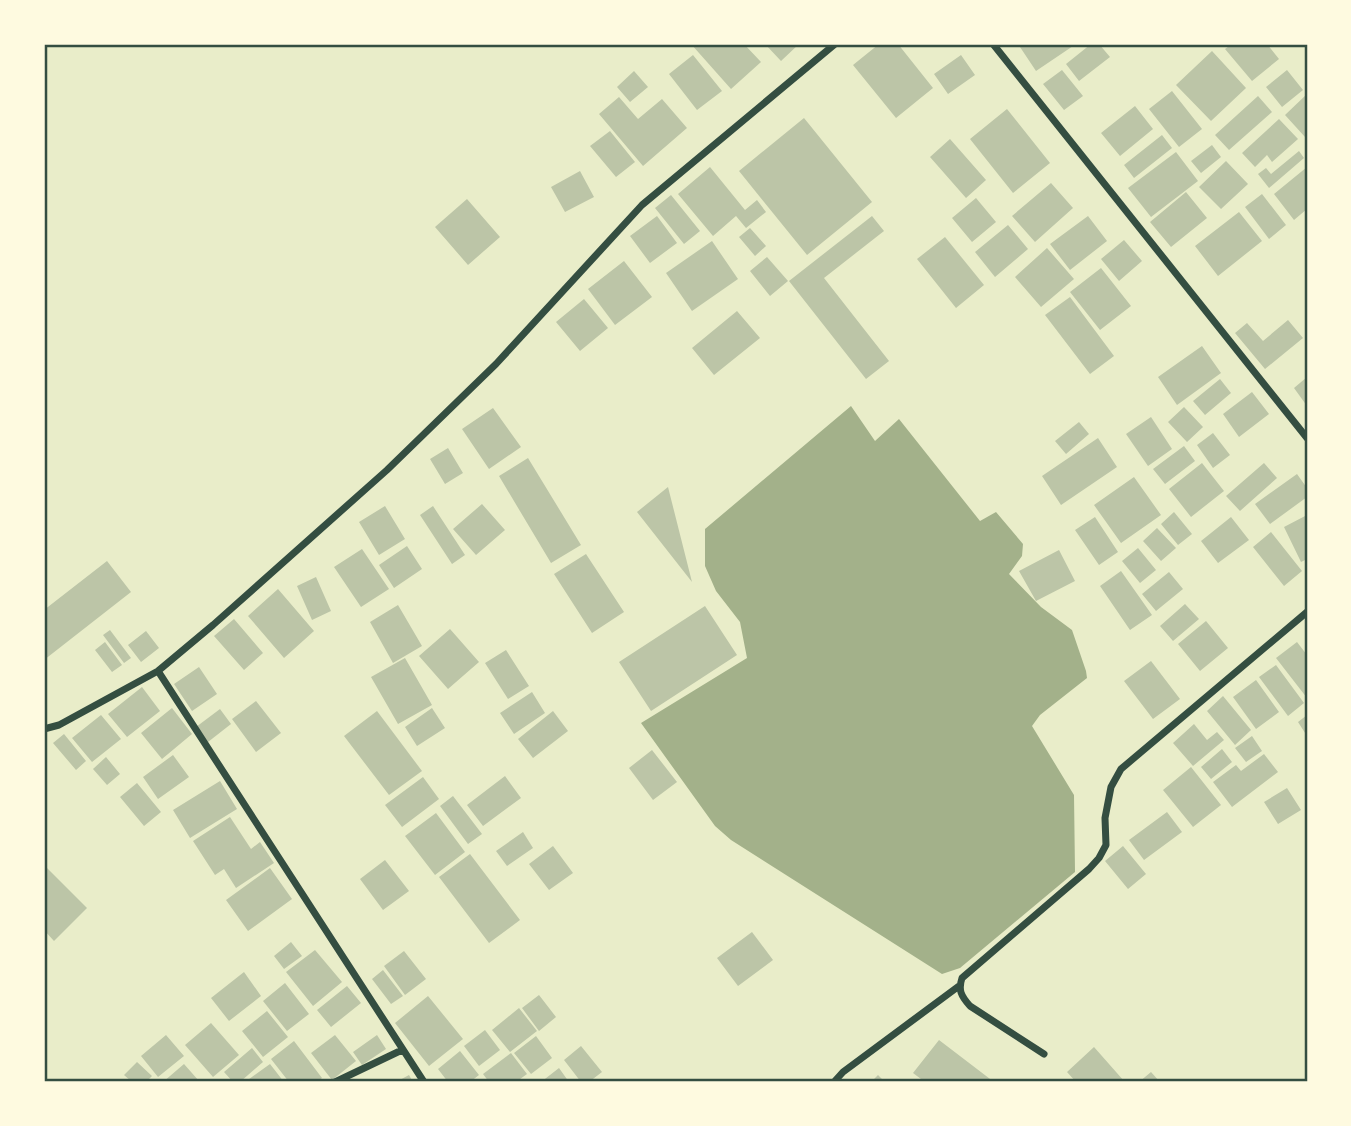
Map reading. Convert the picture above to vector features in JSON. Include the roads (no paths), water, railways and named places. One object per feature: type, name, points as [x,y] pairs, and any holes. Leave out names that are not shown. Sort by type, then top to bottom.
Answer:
[{"type":"street","points":[[44,729],[59,725],[158,671],[213,625],[387,470],[495,364],[642,205],[835,44]]},
{"type":"street","points":[[993,44],[1307,438]]},
{"type":"street","points":[[1044,1054],[970,1006],[961,996],[959,986],[962,978],[1099,858],[1106,845],[1105,818],[1111,787],[1121,769],[1307,612]]},
{"type":"street","points":[[158,671],[424,1082]]},
{"type":"street","points":[[834,1082],[843,1072],[959,986]]},
{"type":"street","points":[[335,1082],[402,1050]]}]
